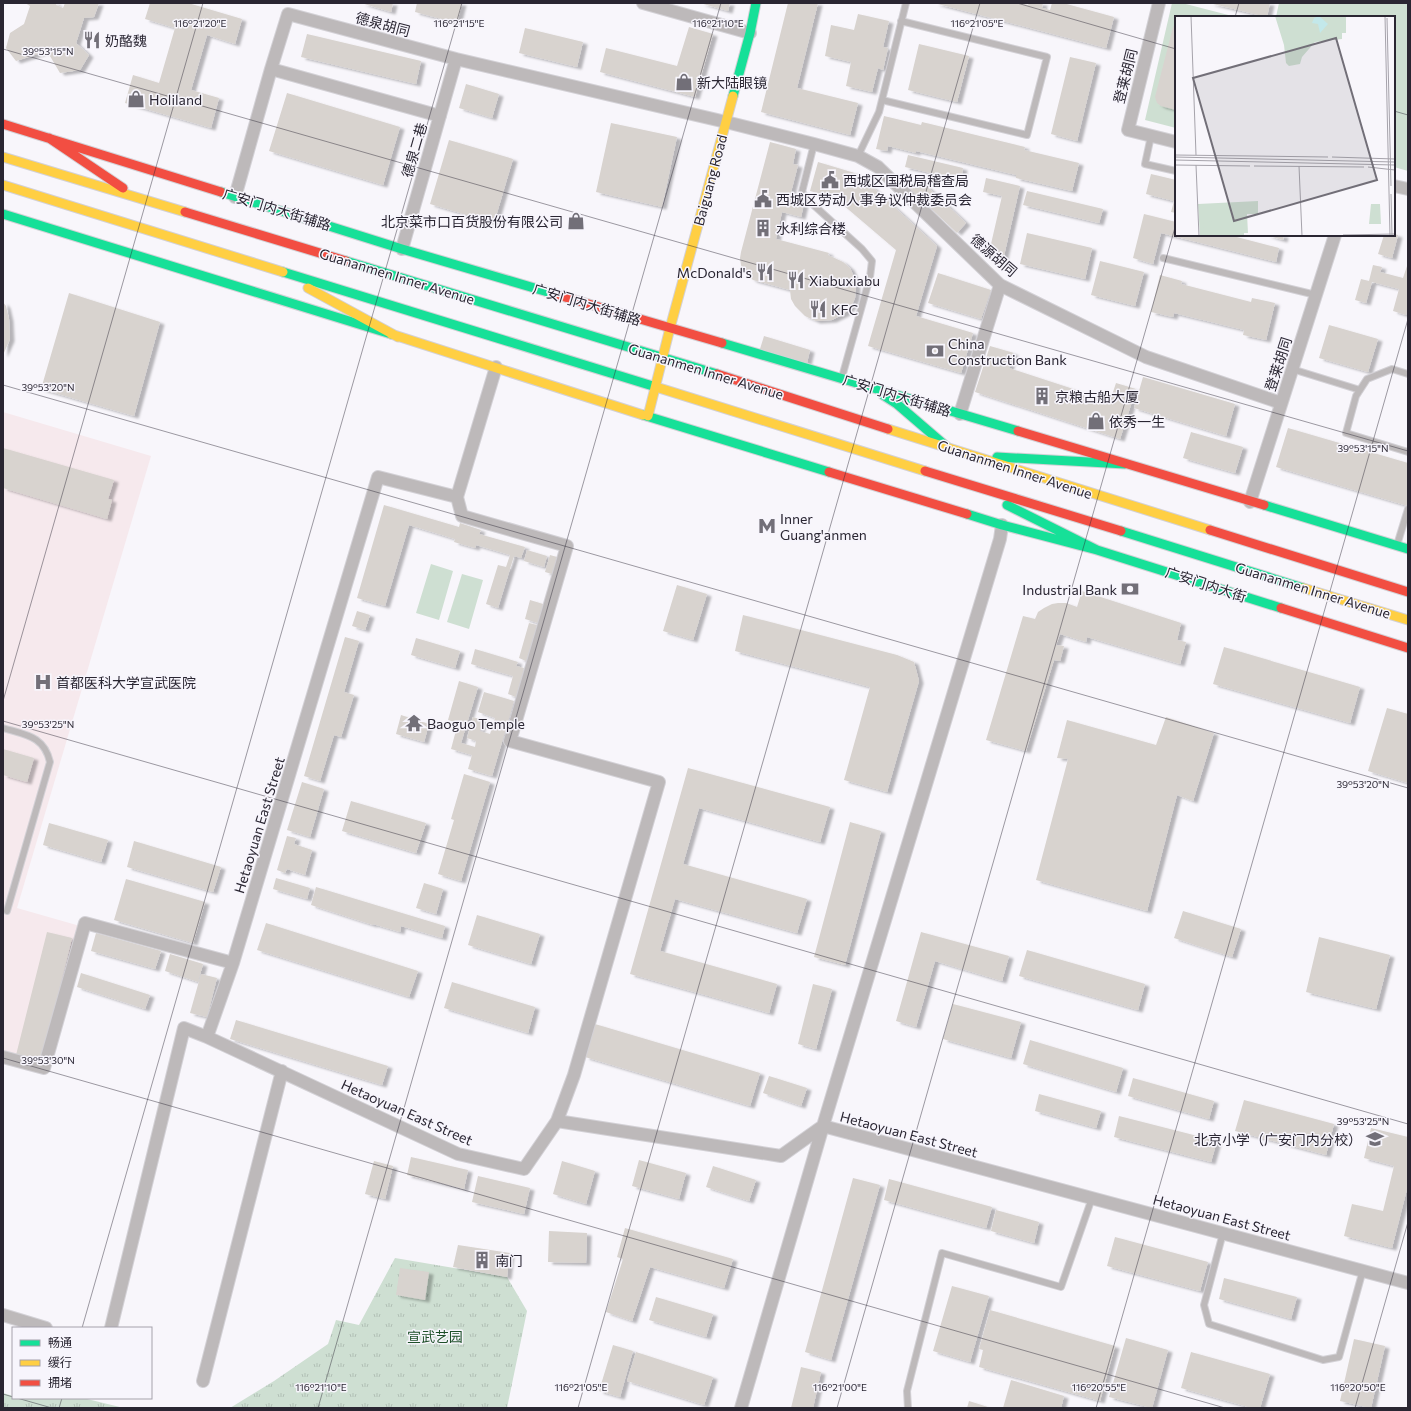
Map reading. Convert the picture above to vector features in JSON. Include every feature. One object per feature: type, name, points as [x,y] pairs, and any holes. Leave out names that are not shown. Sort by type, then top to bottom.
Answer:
[{"type":"main road","name":"Baiguang Road","points":[[648,416],[662,357],[750,33],[756,3]]},
{"type":"main road","points":[[3,124],[49,138],[140,199]]},
{"type":"main road","name":"广安门内大街辅路","points":[[49,138],[402,249],[873,387],[1125,464]]},
{"type":"main road","name":"Guananmen Inner Avenue","points":[[3,157],[662,357],[970,456],[1408,592]]},
{"type":"main road","name":"Guananmen Inner Avenue","points":[[3,185],[964,483],[1228,563],[1408,620]]},
{"type":"main road","points":[[3,214],[1002,525]]},
{"type":"main road","points":[[274,270],[398,337]]},
{"type":"main road","points":[[873,387],[897,404],[948,448]]},
{"type":"main road","points":[[970,456],[1125,464],[1408,549]]},
{"type":"main road","points":[[964,483],[1097,550]]},
{"type":"main road","name":"广安门内大街","points":[[1002,525],[1097,550],[1408,648]]},
{"type":"street","points":[[643,3],[750,33]]},
{"type":"street","name":"登莱胡同","points":[[1158,3],[1128,130],[1175,142]]},
{"type":"street","name":"德泉胡同","points":[[235,197],[288,14],[456,59],[726,122]]},
{"type":"street","name":"德泉二巷","points":[[402,249],[456,59]]},
{"type":"street","points":[[271,69],[440,116]]},
{"type":"street","name":"德源胡同","points":[[726,122],[858,156],[878,167],[1000,285],[1146,357],[1281,402]]},
{"type":"street","points":[[1395,186],[1408,189]]},
{"type":"street","name":"登莱胡同","points":[[1250,502],[1335,236]]},
{"type":"street","points":[[960,414],[1000,285]]},
{"type":"street","points":[[496,367],[457,497],[462,516],[567,546],[510,741],[659,782],[574,1075],[557,1121]]},
{"type":"street","name":"Hetaoyuan East Street","points":[[457,497],[378,478],[233,963],[206,1037],[458,1154],[524,1169],[557,1121],[781,1156],[823,1126],[1408,1283]]},
{"type":"street","points":[[740,1408],[823,1126],[1000,539],[1002,525]]},
{"type":"street","points":[[3,1057],[44,1068],[85,923],[233,963]]},
{"type":"street","points":[[111,1327],[184,1028],[206,1037]]},
{"type":"street","points":[[203,1381],[282,1071]]},
{"type":"street","points":[[3,1315],[43,1327]]},
{"type":"lane","points":[[858,156],[880,112],[906,3]]},
{"type":"lane","points":[[882,100],[1027,134],[1047,57],[901,21]]},
{"type":"lane","points":[[1151,136],[1145,164],[1175,171]]},
{"type":"lane","points":[[814,144],[802,192],[808,200],[872,261],[870,277],[842,378]]},
{"type":"lane","points":[[1163,258],[1316,295]]},
{"type":"lane","points":[[1292,369],[1360,390]]},
{"type":"lane","points":[[1408,374],[1392,369],[1367,379],[1356,396],[1346,433],[1408,452]]},
{"type":"lane","points":[[1397,545],[1408,512]]},
{"type":"lane","points":[[3,728],[36,739],[45,748],[50,762],[7,911]]},
{"type":"lane","points":[[908,1408],[907,1391],[942,1253],[1060,1287],[1092,1198]]},
{"type":"lane","points":[[1223,1233],[1204,1305],[1209,1324],[1323,1360],[1339,1357],[1363,1270]]},
{"type":"shaded area","name":"首都医科大学宣武医院","points":[[3,412],[151,456],[17,908],[80,926],[42,1064],[3,1053]]},
{"type":"green space","points":[[1172,3],[1182,3],[1232,16],[1175,16],[1175,128],[1145,120]]},
{"type":"green space","points":[[1279,3],[1408,3],[1408,171],[1395,167],[1395,16],[1276,16]]},
{"type":"green space","points":[[431,564],[453,571],[439,620],[416,613]]},
{"type":"green space","points":[[462,574],[483,580],[469,629],[447,622]]},
{"type":"green space","name":"宣武艺园","points":[[395,1258],[507,1277],[527,1311],[507,1408],[230,1408],[274,1381],[328,1344],[336,1320],[359,1325]]},
{"type":"green space","points":[[3,1393],[12,1396],[12,1399],[87,1399],[124,1408],[3,1408]]},
{"type":"building","points":[[25,3],[57,3],[56,5],[63,8],[65,3],[99,3],[94,17],[84,18],[76,43],[89,55],[80,70],[60,73],[47,51],[16,61],[6,48],[10,33],[24,24],[30,6]]},
{"type":"building","points":[[150,3],[188,3],[242,19],[235,44],[207,35],[191,90],[219,98],[211,128],[125,103],[133,75],[159,83],[175,28],[145,19]]},
{"type":"building","points":[[361,3],[393,3],[391,12]]},
{"type":"building","points":[[417,3],[462,3],[457,23],[415,12]]},
{"type":"building","points":[[700,3],[730,3],[728,11]]},
{"type":"building","points":[[788,3],[818,3],[797,88],[858,103],[850,135],[761,112]]},
{"type":"building","points":[[934,3],[1021,3],[1028,5],[1029,3],[1043,3],[1042,8],[1050,10],[1052,3],[1063,3],[1114,17],[1106,48]]},
{"type":"building","points":[[1209,3],[1270,3],[1267,16]]},
{"type":"building","points":[[858,14],[889,21],[883,47],[888,48],[883,70],[878,68],[872,92],[846,86],[851,62],[825,56],[831,25],[854,30]]},
{"type":"building","points":[[1175,24],[1175,110],[1161,106],[1157,103],[1155,97],[1173,27]]},
{"type":"building","points":[[689,27],[713,34],[695,97],[600,72],[606,48],[677,66]]},
{"type":"building","points":[[525,28],[583,42],[577,67],[519,53]]},
{"type":"building","points":[[307,34],[421,61],[416,84],[301,57]]},
{"type":"building","points":[[919,44],[969,56],[957,102],[908,90]]},
{"type":"building","points":[[1070,57],[1096,63],[1077,141],[1051,134]]},
{"type":"building","points":[[466,84],[499,94],[492,118],[459,108]]},
{"type":"building","points":[[287,93],[400,127],[383,185],[269,151]]},
{"type":"building","points":[[884,116],[921,125],[922,122],[1025,147],[1024,150],[1079,163],[1072,191],[1016,178],[1016,175],[916,151],[916,153],[888,146],[887,151],[876,149]]},
{"type":"building","points":[[611,123],[677,137],[662,207],[596,192]]},
{"type":"building","points":[[449,140],[513,159],[494,223],[430,204]]},
{"type":"building","name":"水利综合楼","points":[[770,142],[796,149],[793,164],[798,165],[789,200],[804,204],[801,217],[782,212],[776,239],[829,253],[828,255],[843,262],[850,268],[854,277],[856,287],[855,298],[851,307],[844,314],[832,320],[816,321],[805,316],[795,306],[791,299],[790,290],[753,280],[743,270],[741,265],[741,252]]},
{"type":"building","points":[[908,155],[963,168],[961,180],[905,167]]},
{"type":"building","points":[[818,162],[858,174],[937,246],[916,316],[973,333],[961,373],[868,346],[896,250],[835,198],[810,191]]},
{"type":"building","points":[[1151,174],[1175,180],[1175,213],[1171,212],[1174,201],[1146,194]]},
{"type":"building","points":[[918,178],[966,223],[957,233],[909,188]]},
{"type":"building","points":[[986,178],[1020,186],[1003,260],[988,257],[1002,196],[983,192]]},
{"type":"building","points":[[1027,191],[1103,209],[1099,223],[1023,205]]},
{"type":"building","points":[[1144,214],[1175,222],[1175,236],[1233,236],[1279,248],[1276,262],[1161,233],[1153,264],[1133,258]]},
{"type":"building","points":[[1027,233],[1092,248],[1085,279],[1020,264]]},
{"type":"building","points":[[1398,235],[1392,258],[1378,254],[1384,236]]},
{"type":"building","points":[[1269,236],[1284,236],[1283,240]]},
{"type":"building","points":[[1100,261],[1144,272],[1135,306],[1091,295]]},
{"type":"building","points":[[1408,263],[1408,309],[1406,315],[1393,311],[1399,289],[1372,282],[1366,303],[1355,300],[1361,279],[1369,281],[1373,265],[1382,267],[1380,272],[1403,278]]},
{"type":"building","points":[[938,273],[991,290],[981,319],[928,303]]},
{"type":"building","points":[[1160,275],[1182,281],[1181,284],[1251,302],[1252,298],[1275,303],[1266,340],[1243,335],[1244,330],[1174,313],[1173,317],[1151,312]]},
{"type":"building","points":[[69,293],[160,322],[134,416],[41,389]]},
{"type":"building","points":[[3,302],[6,306],[9,319],[10,339],[3,355]]},
{"type":"building","points":[[1329,325],[1378,339],[1368,372],[1319,358]]},
{"type":"building","points":[[764,336],[810,350],[807,363],[760,349]]},
{"type":"building","name":"京粮古船大厦","points":[[990,346],[1014,353],[1009,368],[1110,401],[1116,383],[1136,389],[1120,439],[975,392]]},
{"type":"building","points":[[1143,377],[1235,404],[1226,436],[1134,408]]},
{"type":"building","points":[[1288,428],[1408,463],[1408,506],[1276,467]]},
{"type":"building","points":[[1191,432],[1243,447],[1235,473],[1183,458]]},
{"type":"building","points":[[3,448],[114,480],[108,499],[112,500],[107,519],[3,488]]},
{"type":"building","points":[[384,505],[459,527],[460,523],[481,530],[479,534],[525,547],[521,558],[514,556],[498,608],[486,604],[498,565],[506,567],[510,555],[476,545],[475,548],[454,542],[455,539],[409,525],[385,606],[357,598]]},
{"type":"building","points":[[527,550],[547,556],[544,567],[524,561]]},
{"type":"building","points":[[550,555],[557,557],[552,574],[545,572]]},
{"type":"building","points":[[677,585],[707,594],[693,640],[663,631]]},
{"type":"building","points":[[1082,591],[1181,623],[1177,640],[1186,642],[1180,664],[1087,637],[1086,642],[1060,634],[1056,645],[1064,646],[1060,661],[1054,660],[1026,751],[986,740],[1023,616],[1035,619],[1038,612],[1052,604],[1058,603],[1066,603],[1077,607]]},
{"type":"building","points":[[530,600],[543,604],[538,623],[525,619]]},
{"type":"building","points":[[357,611],[370,615],[365,630],[352,626]]},
{"type":"building","points":[[743,615],[897,655],[914,662],[919,681],[887,792],[844,780],[870,687],[735,651]]},
{"type":"building","points":[[529,623],[537,625],[526,661],[519,658]]},
{"type":"building","points":[[345,637],[359,641],[344,692],[354,695],[341,737],[334,735],[320,781],[304,776]]},
{"type":"building","points":[[416,638],[460,651],[455,668],[411,655]]},
{"type":"building","points":[[1224,647],[1360,687],[1350,723],[1213,684]]},
{"type":"building","points":[[475,649],[518,662],[516,666],[524,668],[516,697],[508,694],[513,676],[471,664]]},
{"type":"building","points":[[459,681],[478,687],[461,743],[475,747],[476,741],[467,738],[473,717],[483,720],[480,731],[490,734],[495,718],[478,712],[484,692],[514,701],[492,776],[468,769],[472,755],[451,749],[458,723],[448,720]]},
{"type":"building","points":[[1387,708],[1408,714],[1408,783],[1368,771]]},
{"type":"building","points":[[401,715],[429,724],[424,742],[396,734]]},
{"type":"building","points":[[1166,717],[1214,733],[1193,801],[1177,795],[1147,911],[1036,880],[1068,759],[1057,758],[1067,720],[1156,745]]},
{"type":"building","points":[[3,749],[34,758],[27,782],[3,775]]},
{"type":"building","points":[[688,768],[830,807],[820,842],[699,808],[683,864],[807,899],[797,933],[675,899],[660,951],[777,984],[769,1013],[630,974]]},
{"type":"building","points":[[464,774],[490,782],[461,881],[438,874],[454,820],[451,819]]},
{"type":"building","points":[[302,782],[324,789],[310,837],[287,830]]},
{"type":"building","points":[[351,801],[426,823],[416,853],[342,831]]},
{"type":"building","points":[[850,822],[881,831],[845,965],[814,957]]},
{"type":"building","points":[[49,823],[108,840],[101,862],[43,845]]},
{"type":"building","points":[[287,836],[296,838],[294,844],[312,850],[305,875],[287,869],[285,873],[277,870]]},
{"type":"building","points":[[134,841],[221,867],[213,892],[127,867]]},
{"type":"building","points":[[276,878],[310,888],[307,899],[273,889]]},
{"type":"building","points":[[126,879],[205,902],[193,943],[114,920]]},
{"type":"building","points":[[424,883],[443,889],[436,914],[416,908]]},
{"type":"building","points":[[316,887],[445,926],[442,938],[401,926],[400,932],[311,905]]},
{"type":"building","points":[[1183,911],[1241,929],[1232,957],[1174,938]]},
{"type":"building","points":[[477,915],[540,934],[531,964],[468,945]]},
{"type":"building","points":[[266,923],[418,971],[409,997],[257,950]]},
{"type":"building","points":[[47,932],[72,938],[41,1062],[16,1055]]},
{"type":"building","points":[[921,932],[1009,956],[1002,981],[935,961],[916,1027],[896,1021]]},
{"type":"building","points":[[96,933],[161,951],[155,969],[91,951]]},
{"type":"building","points":[[1319,937],[1390,955],[1376,1009],[1306,992]]},
{"type":"building","points":[[1027,950],[1145,984],[1138,1010],[1019,976]]},
{"type":"building","points":[[170,954],[203,964],[198,982],[165,971]]},
{"type":"building","points":[[81,973],[150,995],[145,1009],[77,987]]},
{"type":"building","points":[[201,974],[217,978],[207,1017],[190,1013]]},
{"type":"building","points":[[452,982],[535,1007],[528,1033],[444,1008]]},
{"type":"building","points":[[813,984],[832,989],[816,1049],[798,1044]]},
{"type":"building","points":[[953,1004],[1021,1022],[1011,1058],[943,1039]]},
{"type":"building","points":[[236,1020],[388,1066],[382,1085],[230,1039]]},
{"type":"building","points":[[595,1024],[760,1073],[750,1106],[585,1057]]},
{"type":"building","points":[[1030,1040],[1123,1068],[1116,1092],[1023,1064]]},
{"type":"building","points":[[769,1076],[807,1088],[801,1106],[763,1093]]},
{"type":"building","points":[[1133,1078],[1214,1101],[1209,1119],[1128,1096]]},
{"type":"building","points":[[1039,1094],[1101,1111],[1096,1128],[1035,1111]]},
{"type":"building","points":[[1244,1100],[1334,1124],[1326,1155],[1235,1131]]},
{"type":"building","points":[[1119,1116],[1217,1141],[1211,1162],[1114,1137]]},
{"type":"building","points":[[1371,1128],[1408,1137],[1408,1185],[1392,1248],[1344,1236],[1352,1204],[1383,1211],[1394,1166],[1364,1158]]},
{"type":"building","points":[[411,1157],[468,1170],[464,1189],[407,1175]]},
{"type":"building","points":[[639,1160],[686,1173],[679,1199],[632,1186]]},
{"type":"building","points":[[374,1161],[393,1166],[385,1199],[365,1194]]},
{"type":"building","points":[[562,1161],[595,1171],[586,1204],[553,1194]]},
{"type":"building","points":[[713,1166],[756,1180],[749,1201],[706,1187]]},
{"type":"building","points":[[478,1176],[530,1188],[524,1214],[472,1202]]},
{"type":"building","points":[[853,1178],[880,1185],[831,1360],[805,1352]]},
{"type":"building","points":[[889,1179],[992,1207],[986,1228],[884,1200]]},
{"type":"building","points":[[996,1210],[1039,1222],[1034,1243],[991,1231]]},
{"type":"building","points":[[625,1228],[733,1259],[724,1288],[650,1267],[632,1321],[606,1312],[623,1259],[617,1257]]},
{"type":"building","points":[[549,1231],[587,1233],[586,1263],[548,1262]]},
{"type":"building","points":[[1115,1237],[1208,1262],[1200,1291],[1107,1266]]},
{"type":"building","name":"南门","points":[[458,1245],[510,1253],[507,1277],[453,1267]]},
{"type":"building","points":[[400,1268],[429,1272],[425,1300],[396,1295]]},
{"type":"building","points":[[1224,1278],[1297,1297],[1291,1319],[1219,1299]]},
{"type":"building","points":[[952,1286],[989,1296],[970,1362],[933,1351]]},
{"type":"building","points":[[656,1297],[713,1314],[706,1337],[649,1320]]},
{"type":"building","points":[[990,1310],[1115,1346],[1100,1401],[979,1367],[983,1350],[979,1349]]},
{"type":"building","points":[[1126,1338],[1168,1350],[1152,1408],[1109,1397]]},
{"type":"building","points":[[1354,1339],[1385,1346],[1371,1408],[1340,1401]]},
{"type":"building","points":[[613,1345],[633,1351],[620,1397],[599,1391]]},
{"type":"building","points":[[636,1352],[713,1377],[704,1405],[627,1381]]},
{"type":"building","points":[[1191,1352],[1270,1374],[1260,1408],[1252,1408],[1181,1388]]},
{"type":"building","points":[[801,1367],[821,1372],[813,1408],[791,1408]]},
{"type":"building","points":[[1011,1380],[1064,1396],[1061,1408],[1003,1408]]},
{"type":"building","points":[[969,1401],[991,1408],[967,1408]]},
{"type":"traffic: fast","points":[[733,96],[750,33],[756,3]]},
{"type":"traffic: fast","points":[[221,192],[402,249],[558,295]]},
{"type":"traffic: fast","points":[[3,214],[391,334]]},
{"type":"traffic: fast","points":[[346,261],[717,374]]},
{"type":"traffic: fast","points":[[283,272],[656,387]]},
{"type":"traffic: fast","points":[[722,343],[1018,431]]},
{"type":"traffic: fast","points":[[883,395],[897,404],[947,447]]},
{"type":"traffic: fast","points":[[643,415],[829,472]]},
{"type":"traffic: fast","points":[[997,457],[1125,464]]},
{"type":"traffic: fast","points":[[1007,505],[1097,550]]},
{"type":"traffic: fast","points":[[1264,505],[1408,549]]},
{"type":"traffic: fast","points":[[967,514],[1002,525],[1097,550],[1281,608]]},
{"type":"traffic: fast","points":[[1121,531],[1303,588]]},
{"type":"traffic: slow","points":[[648,416],[670,328],[733,96]]},
{"type":"traffic: slow","points":[[3,157],[185,212]]},
{"type":"traffic: slow","points":[[3,185],[283,272]]},
{"type":"traffic: slow","points":[[308,288],[398,337]]},
{"type":"traffic: slow","points":[[391,334],[643,415]]},
{"type":"traffic: slow","points":[[656,387],[925,471]]},
{"type":"traffic: slow","points":[[888,429],[1210,530]]},
{"type":"traffic: slow","points":[[1303,588],[1408,620]]},
{"type":"traffic: jam","points":[[3,124],[221,192]]},
{"type":"traffic: jam","points":[[49,138],[123,188]]},
{"type":"traffic: jam","points":[[185,212],[346,261]]},
{"type":"traffic: jam","points":[[558,295],[722,343]]},
{"type":"traffic: jam","points":[[717,374],[888,429]]},
{"type":"traffic: jam","points":[[1018,431],[1264,505]]},
{"type":"traffic: jam","points":[[925,471],[1121,531]]},
{"type":"traffic: jam","points":[[829,472],[967,514]]},
{"type":"traffic: jam","points":[[1210,530],[1408,592]]},
{"type":"traffic: jam","points":[[1281,608],[1408,648]]},
{"type":"place","name":"奶酪魏","points":[[92,40]]},
{"type":"place","name":"新大陆眼镜","points":[[684,82]]},
{"type":"place","name":"Holiland","points":[[136,99]]},
{"type":"place","name":"西城区国税局稽查局","points":[[830,180]]},
{"type":"place","name":"西城区劳动人事争议仲裁委员会","points":[[763,199]]},
{"type":"place","name":"北京菜市口百货股份有限公司","points":[[576,221]]},
{"type":"place","name":"水利综合楼","points":[[763,228]]},
{"type":"place","name":"McDonald's","points":[[765,272]]},
{"type":"place","name":"Xiabuxiabu","points":[[796,280]]},
{"type":"place","name":"KFC","points":[[818,309]]},
{"type":"place","name":"China Construction Bank","points":[[935,351]]},
{"type":"place","name":"京粮古船大厦","points":[[1042,396]]},
{"type":"place","name":"依秀一生","points":[[1096,421]]},
{"type":"place","name":"Inner Guang'anmen","points":[[767,526]]},
{"type":"place","name":"Industrial Bank","points":[[1130,589]]},
{"type":"place","name":"首都医科大学宣武医院","points":[[43,682]]},
{"type":"place","name":"Baoguo Temple","points":[[414,723]]},
{"type":"place","name":"北京小学（广安门内分校）","points":[[1375,1139]]},
{"type":"place","name":"南门","points":[[482,1260]]}]
